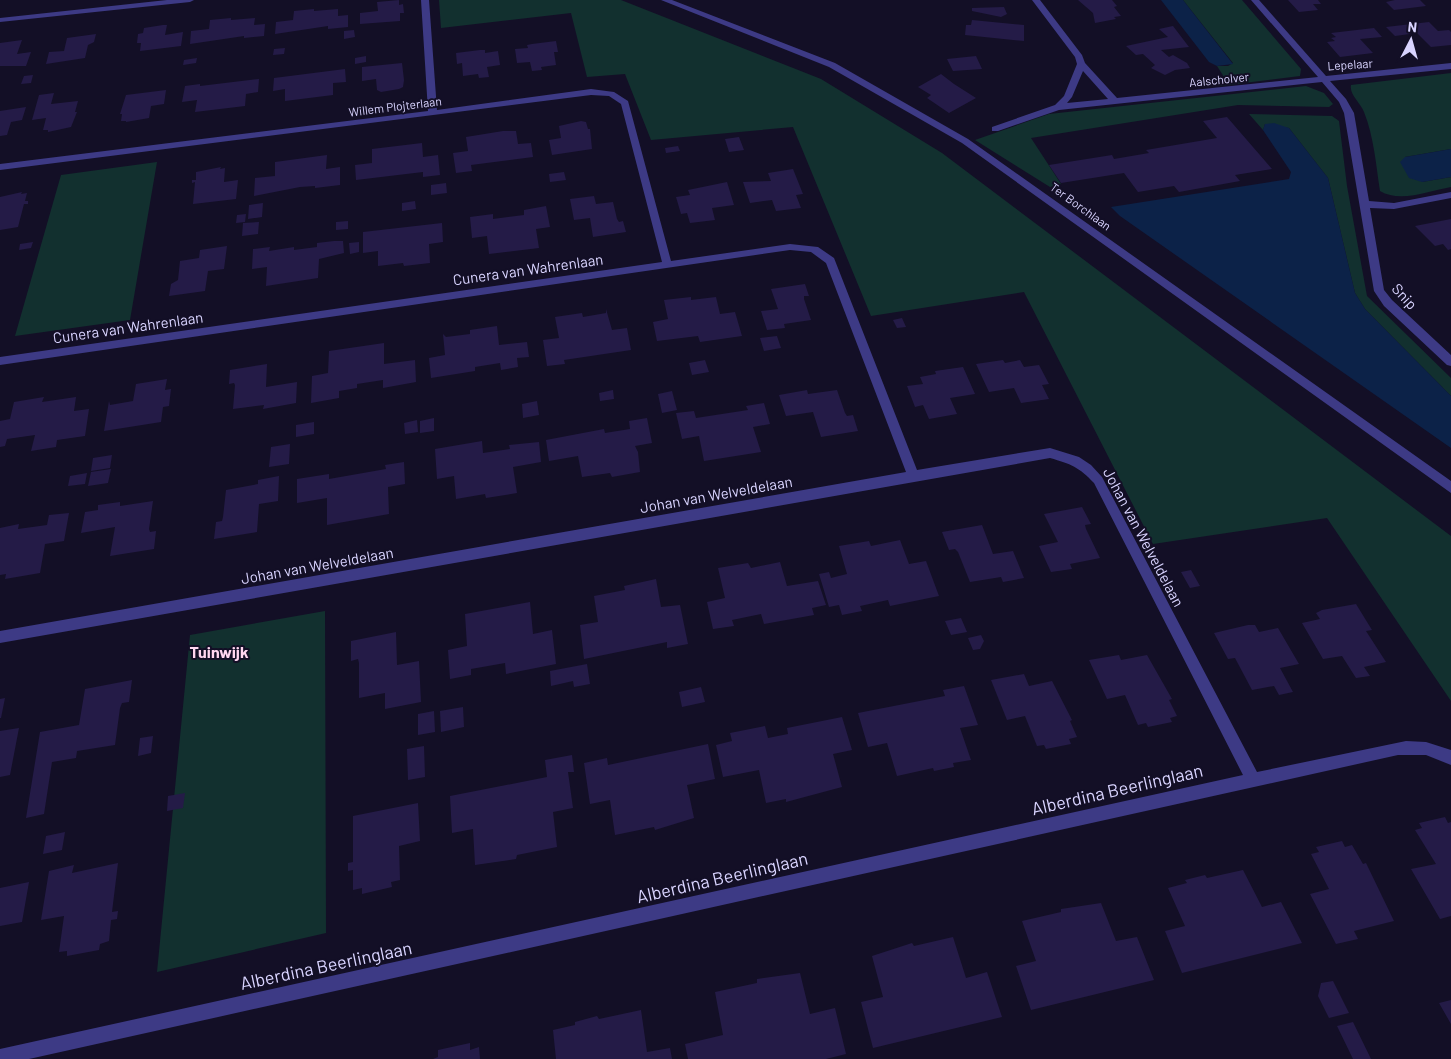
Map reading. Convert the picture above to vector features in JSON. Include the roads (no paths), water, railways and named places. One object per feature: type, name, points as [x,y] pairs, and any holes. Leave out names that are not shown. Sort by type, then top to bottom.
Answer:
[{"type":"street","points":[[0,20],[190,0]]},
{"type":"street","points":[[424,0],[433,113]]},
{"type":"street","name":"Ter Borchlaan","points":[[665,0],[832,65],[965,141],[1451,488]]},
{"type":"street","points":[[1036,0],[1079,57],[1081,64],[1116,102]]},
{"type":"street","name":"Lepelaar","points":[[1255,0],[1324,80],[1451,66]]},
{"type":"street","points":[[1058,107],[1068,97],[1081,64]]},
{"type":"street","name":"Aalscholver","points":[[995,129],[1058,107],[1324,80]]},
{"type":"street","name":"Snip","points":[[1324,80],[1343,101],[1349,113],[1379,291],[1388,303],[1451,362]]},
{"type":"street","name":"Willem Plojterlaan","points":[[0,167],[591,92],[611,94],[625,103],[667,263]]},
{"type":"street","points":[[1364,204],[1394,206],[1451,195]]},
{"type":"street","name":"Cunera van Wahrenlaan","points":[[0,361],[667,263],[790,247],[814,249],[830,261],[913,476]]},
{"type":"street","name":"Johan van Welveldelaan","points":[[0,638],[913,476],[1050,454],[1075,460],[1087,468],[1098,480],[1253,780]]},
{"type":"street","name":"Alberdina Beerlinglaan","points":[[0,1057],[1398,748],[1420,746],[1436,750],[1451,758]]},
{"type":"water","points":[[1161,0],[1183,0],[1233,64],[1217,66],[1209,62]]},
{"type":"water","points":[[1274,123],[1289,128],[1328,178],[1355,293],[1365,309],[1451,396],[1451,448],[1120,216],[1111,207],[1289,179],[1291,172],[1263,130],[1265,124]]},
{"type":"water","points":[[1451,149],[1451,177],[1422,182],[1409,178],[1400,162],[1405,157]]},
{"type":"district","name":"Tuinwijk","points":[[219,651]]}]
